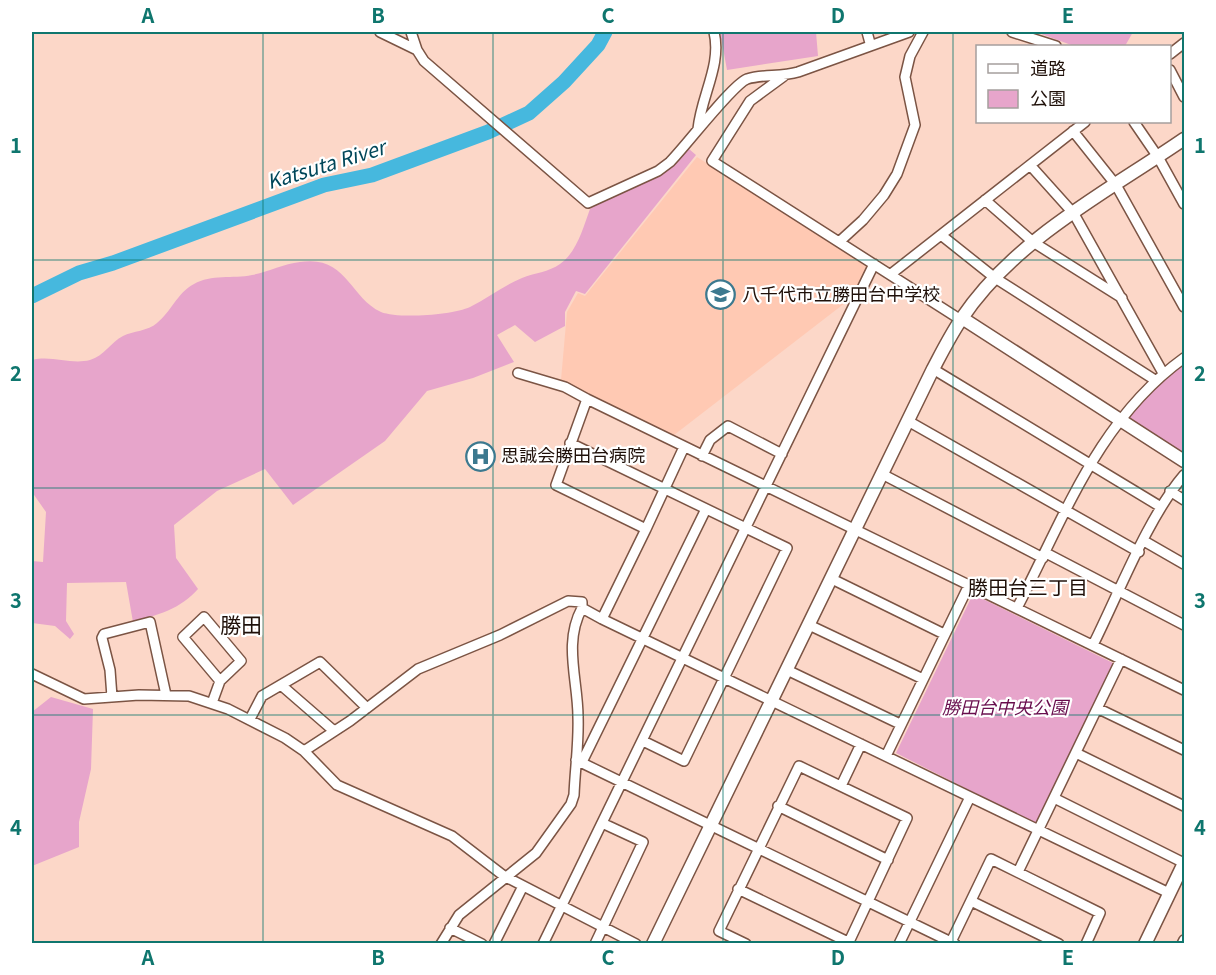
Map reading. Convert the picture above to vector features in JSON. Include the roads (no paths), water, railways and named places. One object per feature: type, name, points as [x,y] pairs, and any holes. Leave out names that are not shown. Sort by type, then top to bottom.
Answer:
[{"type":"street","points":[[380,32],[417,50]]},
{"type":"street","points":[[411,32],[417,50],[424,61],[588,203],[658,171],[682,150],[737,84],[755,77],[784,76]]},
{"type":"street","points":[[698,129],[700,113],[716,56],[714,32]]},
{"type":"street","points":[[867,32],[870,43]]},
{"type":"street","points":[[909,32],[870,43],[784,76],[750,100],[712,161],[1185,461]]},
{"type":"street","points":[[839,242],[863,220],[884,195],[897,174],[915,124],[905,77],[910,56],[923,32]]},
{"type":"street","points":[[1012,32],[1053,45]]},
{"type":"street","points":[[1171,53],[1185,42]]},
{"type":"street","points":[[1171,72],[1185,97]]},
{"type":"street","points":[[891,274],[1084,123]]},
{"type":"street","points":[[1135,123],[1158,157],[1185,204]]},
{"type":"street","points":[[1073,131],[1116,185],[1185,307]]},
{"type":"street","points":[[653,944],[933,369],[961,319],[995,278],[1033,242],[1185,139]]},
{"type":"street","points":[[1030,165],[1074,213],[1163,373]]},
{"type":"street","points":[[985,200],[1033,242],[1123,298]]},
{"type":"street","points":[[941,235],[995,278],[1155,380]]},
{"type":"street","points":[[543,944],[874,264]]},
{"type":"street","points":[[1017,608],[1088,465],[1120,419],[1155,380],[1185,358]]},
{"type":"street","points":[[933,369],[1088,465],[1161,507]]},
{"type":"street","points":[[518,373],[565,387],[702,456],[1185,690]]},
{"type":"street","points":[[587,399],[556,485],[646,529]]},
{"type":"street","points":[[908,421],[1139,552]]},
{"type":"street","points":[[702,456],[710,440],[728,426],[782,454]]},
{"type":"street","points":[[570,443],[787,548],[684,761],[643,741]]},
{"type":"street","points":[[602,619],[684,447]]},
{"type":"street","points":[[882,474],[1185,625]]},
{"type":"street","points":[[1093,645],[1161,507],[1170,491],[1185,475]]},
{"type":"street","points":[[1170,491],[1185,500]]},
{"type":"street","points":[[579,761],[706,508]]},
{"type":"street","points":[[1144,541],[1185,564]]},
{"type":"street","points":[[832,579],[944,634]]},
{"type":"street","points":[[886,756],[969,585]]},
{"type":"street","points":[[304,751],[368,708],[418,669],[500,635],[568,601],[582,602],[571,652],[579,717],[579,761],[574,795],[567,812],[536,853],[513,872],[504,876],[459,915],[441,944]]},
{"type":"street","points":[[582,608],[771,702],[1169,893]]},
{"type":"street","points":[[212,703],[220,681],[241,661],[204,617],[183,637],[220,681]]},
{"type":"street","points":[[112,697],[110,670],[102,638],[105,634],[150,622],[166,695]]},
{"type":"street","points":[[809,625],[923,679]]},
{"type":"street","points":[[1018,872],[1099,709],[1121,659]]},
{"type":"street","points":[[249,719],[262,696],[320,662],[368,708]]},
{"type":"street","points":[[787,670],[900,724]]},
{"type":"street","points":[[32,674],[84,699],[189,696],[249,719],[304,751],[337,785],[452,836],[504,876],[636,944]]},
{"type":"street","points":[[281,685],[334,731]]},
{"type":"street","points":[[1099,709],[1185,750]]},
{"type":"street","points":[[841,786],[861,744]]},
{"type":"street","points":[[1076,753],[1185,806]]},
{"type":"street","points":[[579,761],[952,943],[991,859],[1100,913],[1086,944]]},
{"type":"street","points":[[738,889],[848,943],[908,818],[799,766],[738,889],[719,931],[746,944]]},
{"type":"street","points":[[899,944],[970,797]]},
{"type":"street","points":[[1054,798],[1184,863],[1145,944]]},
{"type":"street","points":[[778,807],[888,860]]},
{"type":"street","points":[[595,944],[643,843],[602,823]]},
{"type":"street","points":[[494,944],[523,886]]},
{"type":"street","points":[[971,901],[1059,944]]},
{"type":"street","points":[[450,928],[482,944]]},
{"type":"waterway","name":"Katsuta River","points":[[32,296],[79,273],[113,263],[324,185],[372,175],[488,132],[529,113],[564,82],[598,45],[605,32]]},
{"type":"place","name":"八千代市立勝田台中学校","points":[[721,295]]},
{"type":"place","name":"思誠会勝田台病院","points":[[480,456]]},
{"type":"district","name":"勝田台三丁目","points":[[1028,588]]},
{"type":"district","name":"勝田","points":[[241,626]]},
{"type":"park label","name":"勝田台中央公園","points":[[1005,708]]}]
